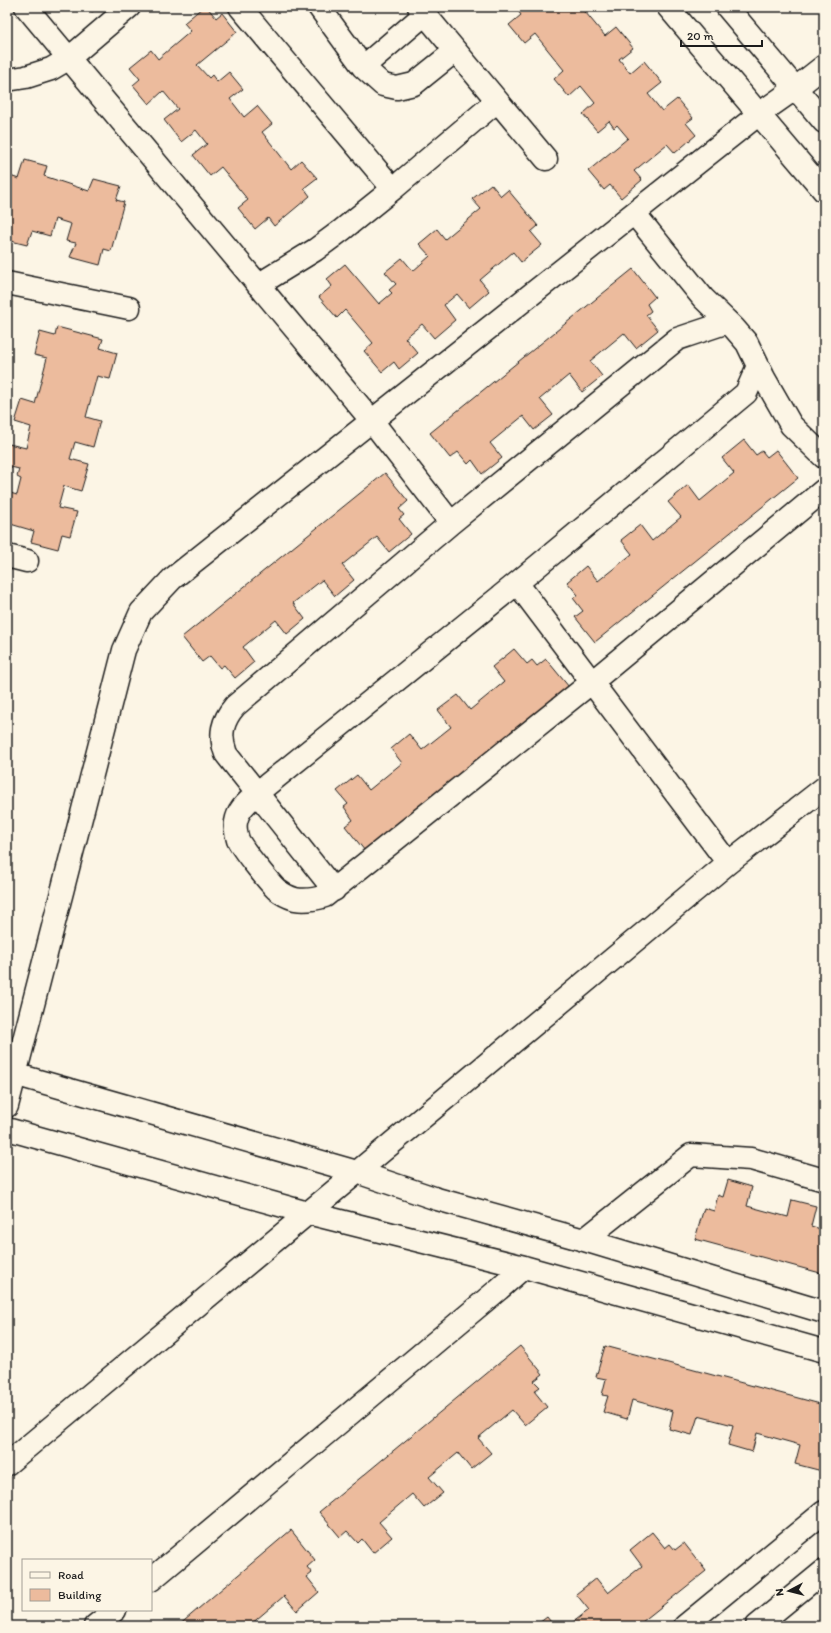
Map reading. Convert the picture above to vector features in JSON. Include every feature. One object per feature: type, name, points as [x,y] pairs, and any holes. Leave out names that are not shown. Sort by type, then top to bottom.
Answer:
[{"type":"street","points":[[26,7],[372,421],[451,523]]},
{"type":"street","points":[[7,80],[26,77],[51,69],[68,59],[129,7]]},
{"type":"street","points":[[240,7],[393,189]]},
{"type":"street","points":[[668,7],[824,191]]},
{"type":"street","points":[[727,7],[824,122]]},
{"type":"street","points":[[324,9],[363,67],[382,85],[397,88],[414,84],[455,51]]},
{"type":"street","points":[[363,67],[422,11],[546,159]]},
{"type":"street","points":[[7,1106],[11,1073],[124,650],[141,612],[172,579],[759,114],[824,66]]},
{"type":"street","points":[[258,285],[315,250],[393,189],[497,101]]},
{"type":"street","points":[[634,213],[702,298],[728,322],[747,343],[791,425],[824,457]]},
{"type":"street","points":[[7,283],[129,308]]},
{"type":"street","points":[[334,890],[226,754],[222,744],[221,734],[223,723],[228,714],[235,706],[451,523],[677,339],[728,322]]},
{"type":"street","points":[[758,366],[746,393],[517,583],[242,806],[238,814],[236,833],[239,842],[270,882],[286,895],[295,899],[316,899],[325,896],[592,682],[824,490]]},
{"type":"street","points":[[517,583],[728,862]]},
{"type":"street","points":[[7,1464],[728,862],[824,788]]},
{"type":"street","points":[[11,1073],[357,1172],[437,1199],[584,1240],[824,1312]]},
{"type":"street","points":[[7,1129],[308,1213],[524,1267],[824,1351]]},
{"type":"street","points":[[584,1240],[691,1155],[750,1159],[824,1180]]},
{"type":"street","points":[[152,1579],[524,1267]]},
{"type":"street","points":[[685,1626],[824,1512]]},
{"type":"street","points":[[757,1626],[824,1571]]},
{"type":"street","points":[[96,1626],[114,1611]]},
{"type":"building","points":[[88,7],[98,7],[92,12]]},
{"type":"building","points":[[203,7],[207,7],[216,18],[222,13],[237,32],[197,65],[209,78],[212,75],[217,82],[229,72],[243,89],[230,99],[244,117],[257,106],[272,124],[262,132],[291,169],[301,160],[317,178],[304,188],[310,196],[274,226],[268,218],[255,229],[238,208],[248,200],[221,167],[210,176],[193,155],[207,144],[196,130],[181,142],[164,120],[178,109],[163,91],[149,104],[133,85],[140,79],[130,67],[151,50],[158,59],[191,31],[184,23]]},
{"type":"building","points":[[515,7],[581,7],[605,36],[616,27],[633,48],[619,59],[630,73],[644,61],[662,83],[648,94],[662,111],[677,99],[693,118],[686,123],[696,135],[675,153],[667,144],[634,171],[642,180],[621,198],[610,185],[604,190],[588,171],[628,138],[617,125],[614,128],[609,121],[597,131],[583,114],[595,103],[581,86],[569,97],[554,79],[564,70],[535,34],[524,43],[509,25],[521,15]]},
{"type":"building","points":[[25,160],[47,166],[44,176],[89,191],[94,179],[121,186],[116,200],[124,202],[111,251],[104,249],[100,265],[70,257],[76,243],[66,241],[71,224],[55,219],[50,236],[32,231],[27,245],[7,240],[7,175],[19,179]]},
{"type":"building","points":[[491,184],[501,196],[508,190],[538,226],[531,232],[542,245],[521,262],[513,252],[480,280],[489,291],[469,308],[457,294],[444,305],[455,320],[434,338],[422,324],[405,338],[418,353],[399,369],[394,362],[382,372],[364,351],[373,343],[345,310],[337,318],[319,297],[332,286],[327,279],[345,264],[379,304],[392,293],[389,290],[396,284],[385,272],[402,258],[413,271],[430,256],[419,244],[437,229],[445,239],[481,209],[472,199]]},
{"type":"building","points":[[633,269],[655,297],[647,304],[651,311],[646,315],[658,330],[636,348],[624,333],[590,361],[602,376],[582,392],[569,375],[540,399],[553,415],[534,430],[523,416],[490,443],[502,458],[482,474],[472,460],[468,464],[458,452],[450,458],[430,433]]},
{"type":"building","points":[[57,327],[103,339],[100,348],[117,353],[110,379],[97,376],[86,417],[100,421],[93,447],[75,442],[70,459],[89,464],[81,491],[64,486],[58,508],[77,512],[70,536],[62,534],[58,549],[31,542],[34,531],[7,523],[7,492],[17,495],[21,479],[17,477],[19,469],[7,466],[9,444],[26,448],[31,427],[15,422],[22,400],[35,404],[47,358],[34,355],[40,332],[55,336]]},
{"type":"building","points":[[744,440],[756,455],[762,451],[767,457],[776,450],[798,478],[595,642],[575,617],[583,611],[573,598],[578,595],[567,582],[586,566],[598,581],[632,554],[621,540],[640,525],[652,541],[681,517],[668,502],[688,485],[700,501],[734,473],[722,458]]},
{"type":"building","points":[[385,473],[408,501],[399,509],[404,515],[399,519],[411,534],[389,552],[377,537],[342,565],[354,580],[335,596],[322,580],[293,603],[305,619],[287,634],[276,620],[243,647],[254,662],[235,678],[224,665],[220,668],[210,656],[202,662],[182,637]]},
{"type":"building","points":[[514,649],[527,664],[532,660],[537,666],[546,659],[569,687],[365,851],[345,826],[353,820],[344,807],[348,804],[337,791],[357,775],[369,790],[402,763],[391,749],[409,734],[422,750],[451,727],[438,710],[458,695],[470,710],[504,682],[492,667]]},
{"type":"building","points":[[728,1180],[752,1187],[747,1206],[788,1217],[792,1200],[816,1206],[811,1226],[824,1230],[824,1274],[695,1239],[704,1208],[714,1211],[718,1195],[723,1197]]},
{"type":"building","points":[[520,1346],[543,1374],[534,1381],[540,1387],[534,1391],[547,1407],[525,1425],[512,1410],[478,1438],[491,1453],[471,1469],[458,1453],[429,1477],[443,1493],[424,1508],[412,1494],[379,1522],[392,1537],[373,1553],[362,1539],[358,1543],[347,1531],[340,1537],[319,1512]]},
{"type":"building","points":[[605,1346],[824,1405],[824,1465],[822,1471],[795,1464],[800,1445],[757,1433],[752,1452],[728,1445],[733,1425],[698,1416],[692,1435],[669,1429],[673,1411],[632,1400],[627,1419],[603,1412],[608,1396],[602,1395],[606,1379],[596,1377]]},
{"type":"building","points":[[291,1530],[315,1560],[307,1567],[312,1573],[307,1577],[319,1592],[297,1611],[284,1596],[250,1625],[251,1626],[178,1626]]},
{"type":"building","points":[[652,1532],[665,1548],[670,1544],[675,1550],[684,1543],[706,1571],[637,1626],[568,1626],[589,1610],[576,1594],[596,1578],[608,1593],[642,1566],[630,1550]]},
{"type":"building","points":[[547,1617],[554,1626],[535,1626]]}]
